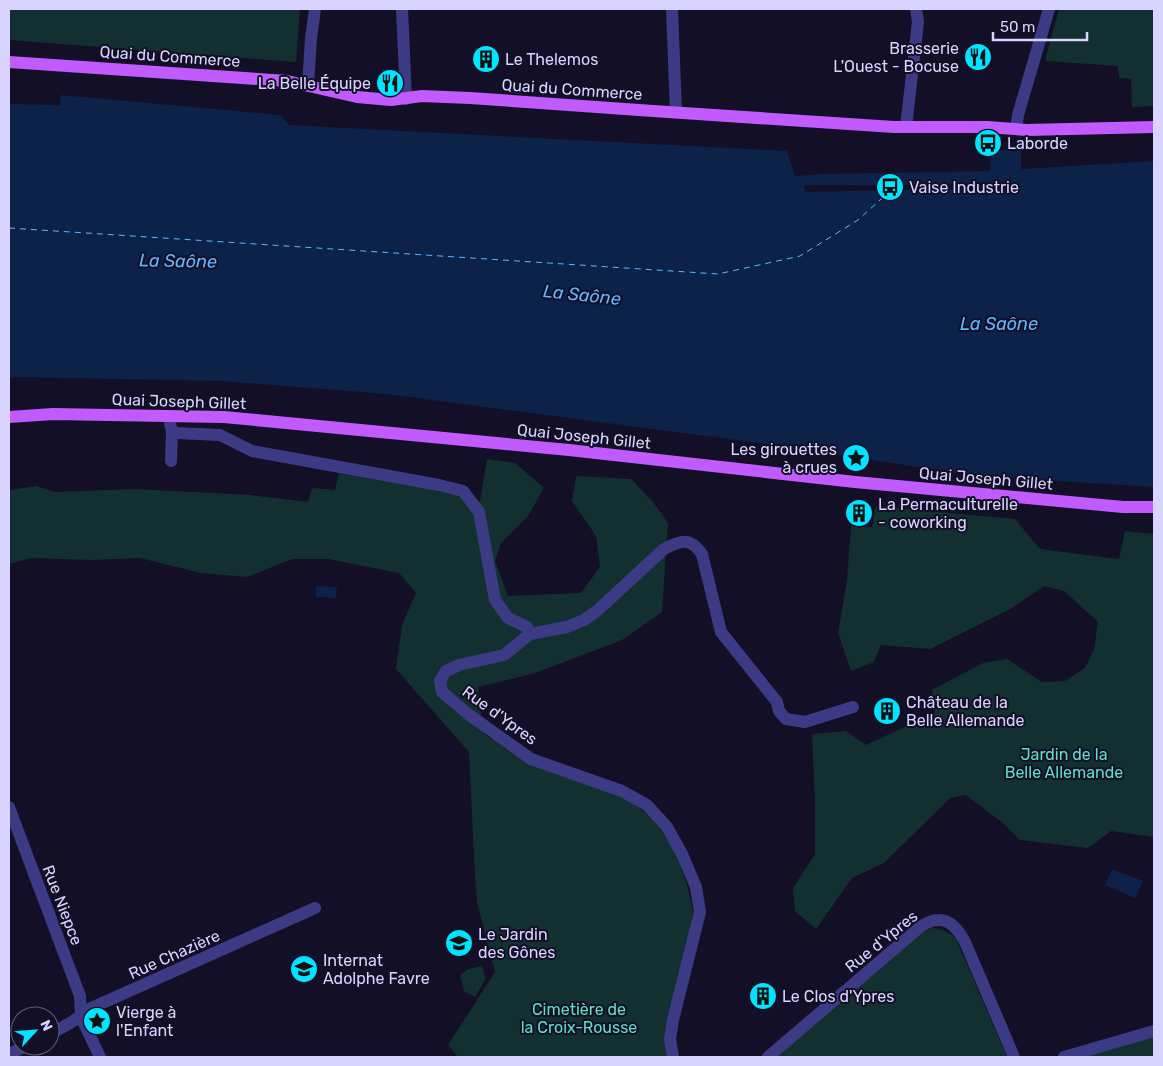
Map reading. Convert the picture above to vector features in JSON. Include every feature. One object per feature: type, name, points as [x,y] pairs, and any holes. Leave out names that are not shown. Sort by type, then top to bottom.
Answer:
[{"type":"main road","name":"Quai du Commerce","points":[[9,62],[287,81],[357,97],[391,100],[422,96],[470,98],[906,127],[987,127],[1027,130],[1154,127]]},
{"type":"main road","name":"Quai Joseph Gillet","points":[[9,417],[53,414],[224,417],[569,450],[855,482],[1124,507],[1154,507]]},
{"type":"street","points":[[308,86],[314,9]]},
{"type":"street","points":[[402,9],[406,98]]},
{"type":"street","points":[[672,9],[676,112]]},
{"type":"street","points":[[906,127],[918,22],[916,9]]},
{"type":"street","points":[[1016,129],[1018,115],[1049,9]]},
{"type":"street","points":[[170,416],[172,431],[171,461]]},
{"type":"street","points":[[172,431],[177,433],[220,435],[252,451],[462,491],[479,512],[496,600],[508,618],[526,627],[530,634],[567,626],[584,620],[598,610],[664,549],[675,543],[686,541],[695,545],[702,554],[720,632],[777,702],[779,711],[786,719],[805,722],[853,707]]},
{"type":"street","name":"Rue d'Ypres","points":[[530,634],[504,655],[459,665],[446,671],[440,681],[442,692],[468,714],[531,759],[622,791],[647,805],[667,827],[682,854],[696,887],[700,912],[673,1020],[670,1039],[673,1057]]},
{"type":"street","name":"Rue Niepce","points":[[9,807],[80,996],[81,1017],[100,1057]]},
{"type":"street","name":"Rue Chazière","points":[[60,1029],[81,1017],[89,1009],[315,908]]},
{"type":"street","name":"Rue d'Ypres","points":[[768,1057],[920,927],[931,921],[938,920],[949,922],[960,932],[1014,1057]]},
{"type":"street","points":[[1064,1057],[1154,1031]]},
{"type":"green space","points":[[9,9],[300,9],[296,62],[9,40]]},
{"type":"green space","points":[[1059,9],[1154,9],[1154,106],[1132,107],[1131,79],[1119,78],[1118,66],[1045,61]]},
{"type":"green space","name":"Cimetière de la Croix-Rousse","points":[[487,459],[515,463],[544,488],[528,516],[501,543],[495,561],[508,596],[581,593],[600,567],[596,536],[572,501],[576,476],[631,479],[653,502],[668,523],[662,612],[622,640],[535,673],[478,687],[483,733],[535,765],[618,795],[634,804],[660,828],[670,843],[685,877],[693,912],[667,1057],[458,1057],[448,1045],[495,972],[477,902],[469,752],[396,669],[402,625],[416,593],[399,573],[328,559],[292,559],[247,577],[201,573],[140,558],[91,560],[31,558],[9,564],[9,490],[36,486],[55,492],[135,489],[250,495],[308,502],[312,488],[335,490],[339,473],[455,494],[480,501]]},
{"type":"green space","name":"Jardin de la Belle Allemande","points":[[876,506],[1015,519],[1040,549],[1119,559],[1125,531],[1154,534],[1154,837],[1111,831],[1088,848],[1020,840],[1004,824],[966,795],[950,798],[884,863],[852,878],[816,929],[795,911],[793,888],[815,854],[812,734],[846,731],[866,745],[935,713],[932,690],[983,663],[1007,659],[1042,682],[1065,681],[1085,668],[1094,649],[1098,622],[1064,591],[1044,586],[1012,608],[930,649],[881,645],[874,662],[851,671],[838,633],[847,580],[851,526],[872,527]]},
{"type":"green space","points":[[933,928],[946,931],[956,939],[1007,1057],[777,1057],[920,933]]},
{"type":"green space","points":[[482,966],[486,978],[475,997],[464,991],[460,975],[468,969]]},
{"type":"green space","points":[[1154,1036],[1154,1057],[1086,1057]]},
{"type":"water","name":"La Saône","points":[[61,95],[280,115],[289,125],[787,151],[795,176],[990,171],[991,150],[1021,150],[1021,169],[1154,161],[1154,487],[974,476],[803,449],[386,394],[221,381],[9,378],[9,104],[60,105]]},
{"type":"water","points":[[316,586],[337,587],[336,598],[316,597]]},
{"type":"water","points":[[1112,869],[1143,881],[1135,898],[1105,885]]},
{"type":"pier","points":[[889,170],[891,170],[892,185],[991,183],[991,188],[805,192],[804,185],[888,185]]},
{"type":"ferry route","points":[[9,228],[718,274],[800,256],[858,220],[891,190]]},
{"type":"place","name":"Brasserie L'Ouest - Bocuse","points":[[978,57]]},
{"type":"place","name":"Le Thelemos","points":[[486,59]]},
{"type":"place","name":"La Belle Équipe","points":[[390,83]]},
{"type":"place","name":"Laborde","points":[[988,143]]},
{"type":"place","name":"Vaise Industrie","points":[[890,187]]},
{"type":"place","name":"Les girouettes à crues","points":[[856,458]]},
{"type":"place","name":"La Permaculturelle - coworking","points":[[859,513]]},
{"type":"place","name":"Château de la Belle Allemande","points":[[887,711]]},
{"type":"place","name":"Le Jardin des Gônes","points":[[459,943]]},
{"type":"place","name":"Internat Adolphe Favre","points":[[304,969]]},
{"type":"place","name":"Le Clos d'Ypres","points":[[763,996]]},
{"type":"place","name":"Vierge à l'Enfant","points":[[97,1021]]}]
